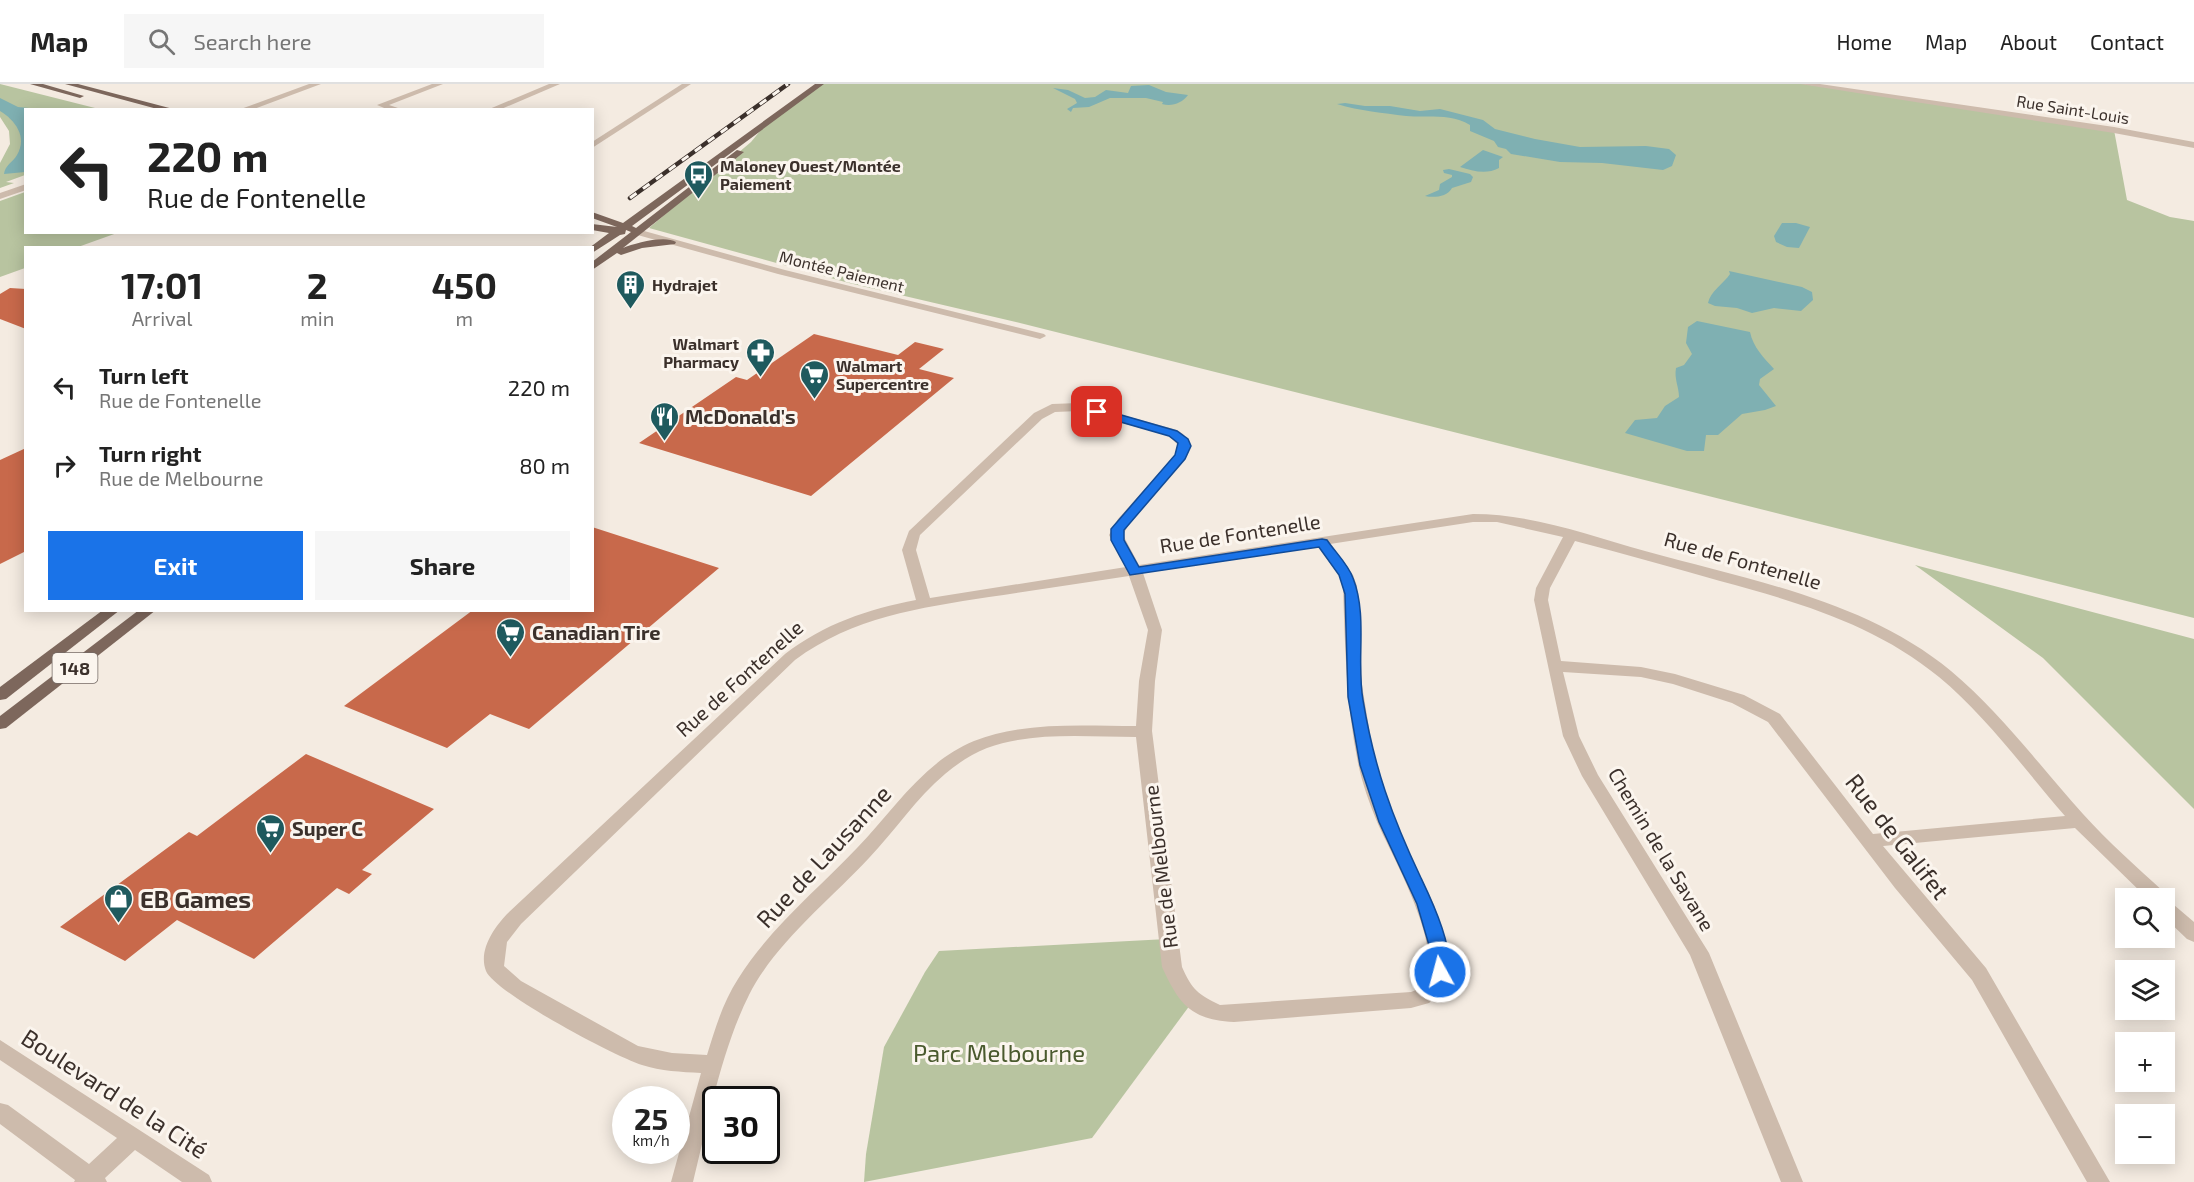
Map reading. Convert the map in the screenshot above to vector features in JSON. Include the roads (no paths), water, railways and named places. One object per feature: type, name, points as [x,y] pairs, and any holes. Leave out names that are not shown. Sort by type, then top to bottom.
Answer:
[{"type":"main road","points":[[34,84],[125,108]]},
{"type":"main road","points":[[69,84],[165,108]]},
{"type":"main road","points":[[594,249],[820,84]]},
{"type":"main road","points":[[594,266],[719,170],[751,142],[765,125]]},
{"type":"main road","name":"Montée Paiement","points":[[594,216],[622,229]]},
{"type":"main road","name":"Montée Paiement","points":[[594,227],[637,232]]},
{"type":"main road","points":[[594,267],[629,248],[647,243],[671,242]]},
{"type":"main road","name":"148","points":[[0,695],[110,612]]},
{"type":"main road","name":"148","points":[[0,724],[146,612]]},
{"type":"street","points":[[248,108],[317,84]]},
{"type":"street","points":[[392,108],[381,105],[439,84]]},
{"type":"street","points":[[496,108],[556,84]]},
{"type":"street","points":[[594,145],[687,84]]},
{"type":"street","name":"Rue Saint-Louis","points":[[1804,84],[2114,130],[2194,145]]},
{"type":"street","points":[[0,188],[24,180]]},
{"type":"street","points":[[0,196],[24,188]]},
{"type":"street","name":"Montée Paiement","points":[[637,232],[782,272],[1040,336]]},
{"type":"street","name":"Rue de Melbourne","points":[[924,603],[909,550],[914,534],[1038,416],[1060,406],[1078,407],[1165,430],[1184,441],[1185,446],[1181,456],[1117,529],[1118,540],[1135,572],[1155,630],[1147,681],[1144,731],[1172,967],[1183,991],[1192,1001],[1218,1013],[1234,1014],[1396,1002],[1422,997],[1430,990],[1440,972],[1439,952],[1425,904],[1386,822],[1367,765],[1354,685],[1350,586],[1346,575],[1322,543]]},
{"type":"street","name":"Rue de Fontenelle","points":[[713,1064],[666,1062],[648,1059],[632,1052],[514,987],[495,969],[494,946],[501,933],[514,919],[802,647],[831,628],[887,610],[1485,517],[1512,520],[1572,534],[1800,598],[1833,610],[1885,634],[1938,669],[1980,708],[2079,821],[2148,888]]},
{"type":"street","name":"Chemin de la Savane","points":[[1572,534],[1543,588],[1541,600],[1571,736],[1580,758],[1699,953],[1792,1182]]},
{"type":"street","name":"Rue de Galifet","points":[[1554,666],[1641,672],[1675,679],[1738,699],[1764,711],[1784,728],[1901,883],[1979,974],[2099,1182]]},
{"type":"street","name":"Rue de Lausanne","points":[[682,1182],[713,1064],[736,1001],[756,969],[830,884],[878,837],[926,780],[945,763],[983,743],[1015,736],[1144,731]]},
{"type":"street","points":[[1869,841],[2079,821]]},
{"type":"street","points":[[2175,916],[2194,934]]},
{"type":"street","name":"Boulevard de la Cité","points":[[0,1049],[201,1182]]},
{"type":"street","points":[[0,1112],[90,1180],[134,1137]]},
{"type":"water","points":[[1149,85],[1166,92],[1188,95],[1173,105],[1146,98],[1110,98],[1089,107],[1073,108],[1071,112],[1067,109],[1077,103],[1075,99],[1053,88],[1068,90],[1085,98],[1095,97],[1106,90],[1128,93],[1131,86]]},
{"type":"water","points":[[0,98],[18,107],[29,108],[24,108],[24,172],[4,174],[17,155],[21,142],[15,124],[0,111]]},
{"type":"water","points":[[1337,104],[1420,111],[1440,109],[1483,120],[1495,129],[1535,139],[1580,147],[1646,146],[1669,149],[1676,155],[1672,166],[1663,170],[1602,163],[1560,162],[1511,154],[1506,149],[1498,147],[1494,141],[1470,131],[1470,125],[1455,119],[1389,114]]},
{"type":"water","points":[[1483,150],[1503,157],[1499,160],[1499,168],[1484,172],[1460,167]]},
{"type":"water","points":[[1449,169],[1470,174],[1473,177],[1471,182],[1452,188],[1440,196],[1425,196],[1439,190],[1440,184],[1452,177],[1444,173],[1443,170]]},
{"type":"water","points":[[1782,223],[1796,223],[1810,227],[1799,248],[1787,247],[1776,242],[1774,236]]},
{"type":"water","points":[[1729,271],[1802,287],[1812,292],[1813,300],[1801,311],[1774,308],[1752,313],[1708,303],[1714,291],[1730,274]]},
{"type":"water","points":[[1697,321],[1750,332],[1756,347],[1774,369],[1760,379],[1759,385],[1776,406],[1742,414],[1718,435],[1706,435],[1704,451],[1687,451],[1625,433],[1635,420],[1657,418],[1665,406],[1679,397],[1676,368],[1684,365],[1692,354],[1686,343],[1688,327]]},
{"type":"railway","points":[[630,198],[788,84]]},
{"type":"place","name":"Maloney Ouest/Montée Paiement","points":[[699,200]]},
{"type":"place","name":"Hydrajet","points":[[631,310]]},
{"type":"place","name":"Walmart Pharmacy","points":[[760,378]]},
{"type":"place","name":"Walmart Supercentre","points":[[815,400]]},
{"type":"place","name":"McDonald's","points":[[664,442]]},
{"type":"place","name":"Canadian Tire","points":[[511,658]]},
{"type":"place","name":"Super C","points":[[271,854]]},
{"type":"place","name":"EB Games","points":[[119,924]]},
{"type":"park label","name":"Parc Melbourne","points":[[999,1052]]}]
